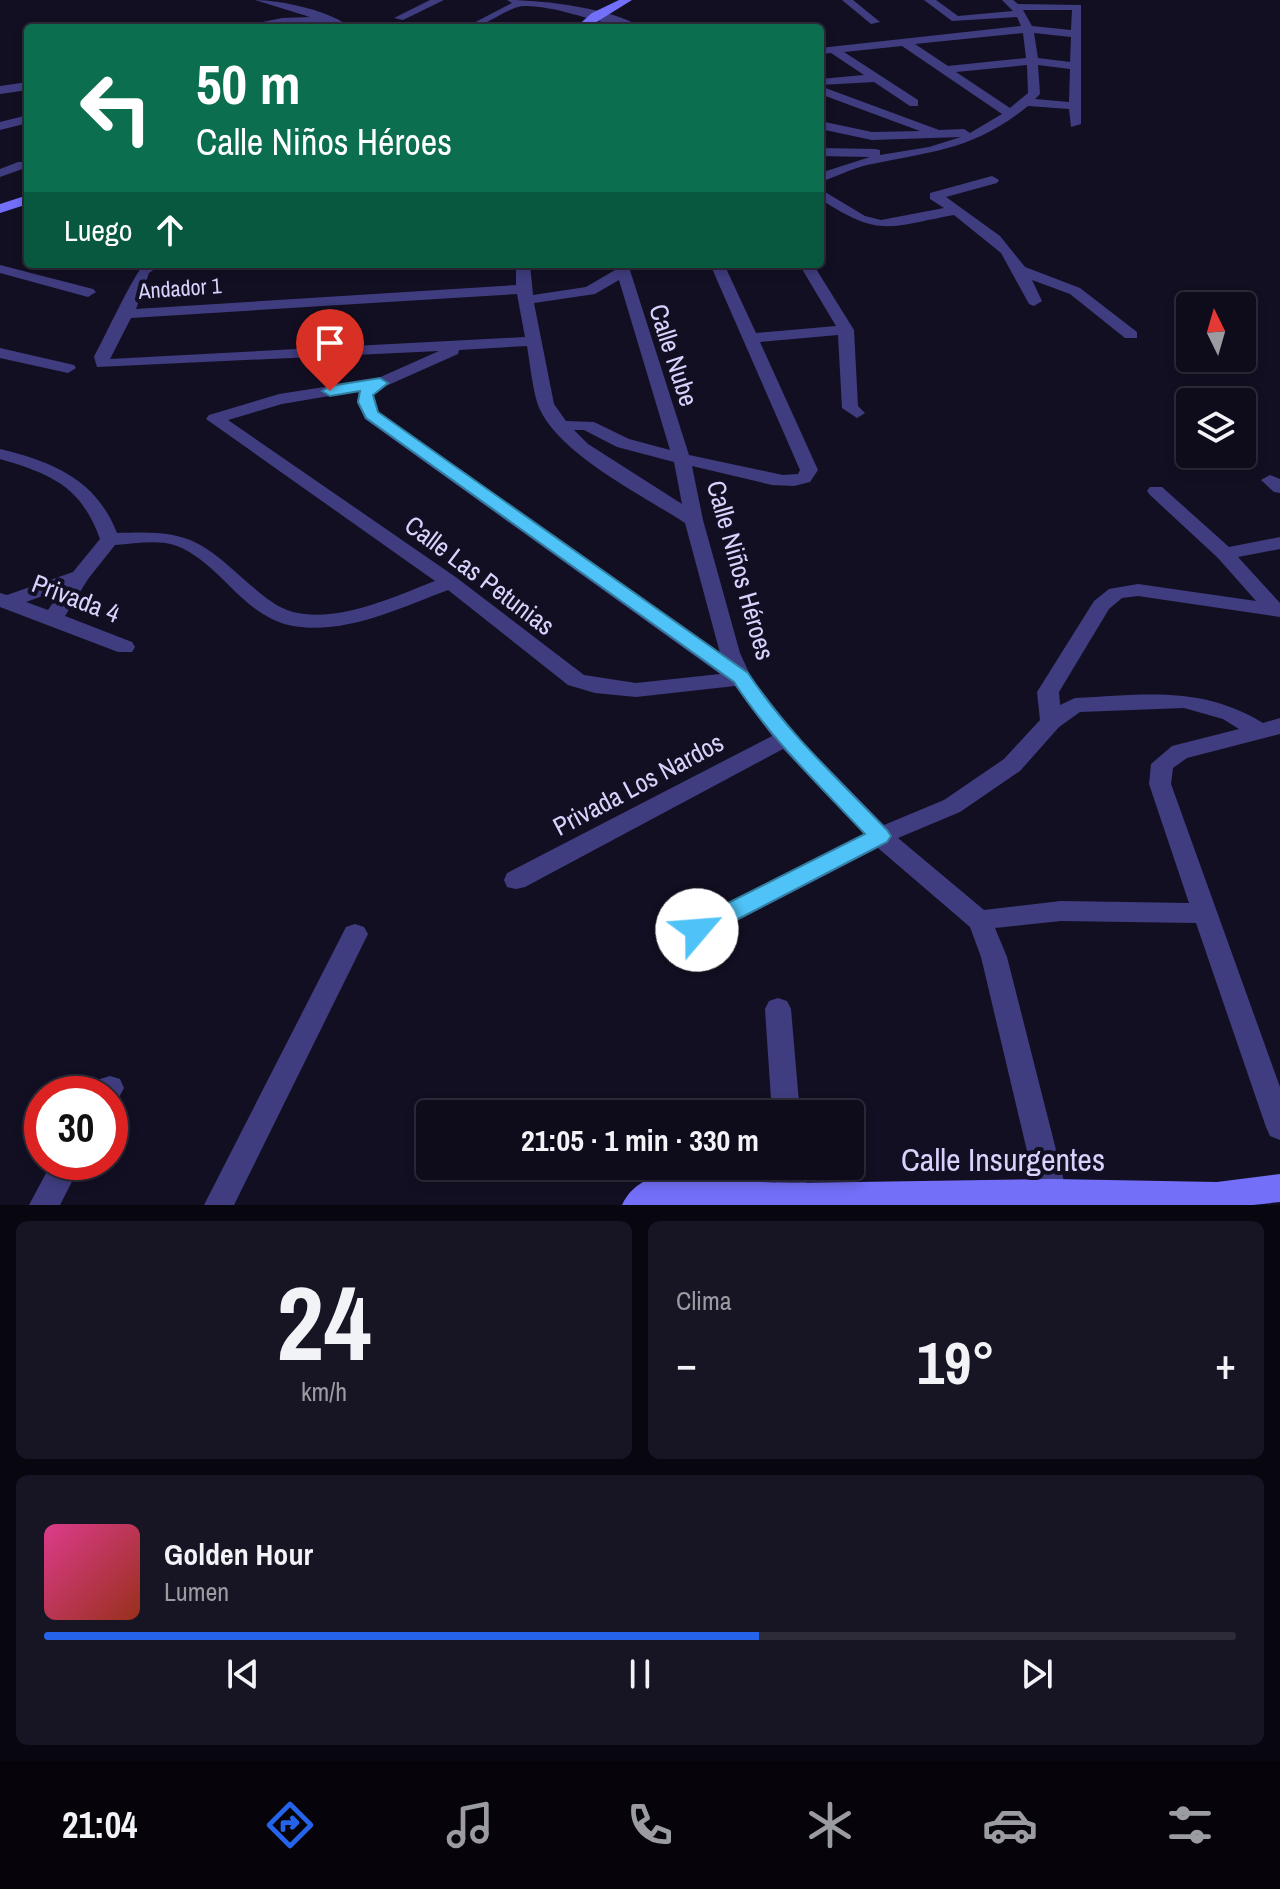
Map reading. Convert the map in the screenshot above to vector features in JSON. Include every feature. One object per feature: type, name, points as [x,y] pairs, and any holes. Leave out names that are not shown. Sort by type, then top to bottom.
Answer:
[{"type":"street","points":[[260,0],[339,24]]},
{"type":"street","points":[[399,18],[439,0]]},
{"type":"street","points":[[585,24],[627,0]]},
{"type":"street","points":[[847,0],[875,22]]},
{"type":"street","points":[[929,0],[956,19],[1020,10],[1077,7],[1075,124]]},
{"type":"street","points":[[824,176],[867,159],[942,148],[1012,115],[1026,102],[1034,94],[1027,29],[1020,10],[1007,0]]},
{"type":"street","points":[[481,24],[520,1],[596,15],[624,24]]},
{"type":"street","points":[[284,24],[332,20]]},
{"type":"street","points":[[824,51],[1027,29],[1076,34]]},
{"type":"street","points":[[904,42],[1012,115]]},
{"type":"street","points":[[834,50],[914,103]]},
{"type":"street","points":[[945,70],[1032,61],[1075,66]]},
{"type":"street","points":[[824,82],[876,78]]},
{"type":"street","points":[[0,90],[24,87]]},
{"type":"street","points":[[824,91],[940,134]]},
{"type":"street","points":[[1026,102],[1074,106]]},
{"type":"street","points":[[0,126],[24,120]]},
{"type":"street","points":[[824,126],[872,136],[980,132]]},
{"type":"street","points":[[824,152],[849,150],[887,156]]},
{"type":"street","points":[[0,173],[23,165]]},
{"type":"street","points":[[992,180],[935,196],[1001,243],[1022,271],[1034,301]]},
{"type":"street","points":[[824,196],[860,219],[881,224],[956,210]]},
{"type":"street","points":[[0,209],[24,200]]},
{"type":"street","points":[[148,268],[143,271],[126,314],[102,357],[103,364],[534,341]]},
{"type":"street","points":[[523,268],[525,294],[546,404],[561,427],[582,448],[694,520]]},
{"type":"street","name":"Andador 1","points":[[126,314],[590,291],[622,268]]},
{"type":"street","name":"Calle Nube","points":[[622,268],[682,459]]},
{"type":"street","points":[[561,427],[584,424],[619,442],[682,459],[782,480],[804,478],[809,470],[719,268]]},
{"type":"street","points":[[808,268],[846,330],[850,408],[857,413]]},
{"type":"street","points":[[0,269],[88,292]]},
{"type":"street","points":[[1022,271],[1075,291],[1131,335]]},
{"type":"street","points":[[752,338],[846,330]]},
{"type":"street","points":[[464,346],[380,383],[366,393],[365,402],[371,415],[741,678]]},
{"type":"street","points":[[0,353],[68,368]]},
{"type":"street","name":"Calle Las Petunias","points":[[380,383],[279,399],[215,419],[450,582],[576,680],[595,688],[622,691],[741,678]]},
{"type":"street","points":[[0,454],[36,464],[76,482],[103,516],[110,539]]},
{"type":"street","name":"Calle Niños Héroes","points":[[682,459],[694,520],[730,653],[741,678],[786,738],[880,836],[980,921],[994,957],[1052,1193]]},
{"type":"street","points":[[1156,491],[1225,554],[1276,609]]},
{"type":"street","points":[[110,539],[182,541],[272,612],[294,620],[375,611],[450,582]]},
{"type":"street","points":[[53,619],[80,576],[110,539]]},
{"type":"street","points":[[1225,554],[1280,543]]},
{"type":"street","points":[[3,601],[80,576]]},
{"type":"street","points":[[1051,722],[1048,692],[1101,605],[1116,593],[1138,590],[1276,609]]},
{"type":"street","name":"Privada 4","points":[[3,601],[125,647]]},
{"type":"street","points":[[697,930],[880,836],[952,806],[1012,765],[1051,722],[1075,705],[1184,701],[1230,713],[1269,728]]},
{"type":"street","points":[[1269,728],[1180,752],[1162,764],[1160,784],[1280,1127]]},
{"type":"street","name":"Privada Los Nardos","points":[[516,880],[786,738]]},
{"type":"street","points":[[980,921],[998,916],[1058,913],[1205,913]]},
{"type":"street","points":[[219,1205],[355,934]]},
{"type":"street","points":[[778,1009],[785,1100]]},
{"type":"street","points":[[44,1205],[58,1180]]},
{"type":"street","points":[[791,1180],[793,1201]]},
{"type":"street","name":"Calle Insurgentes","points":[[637,1205],[651,1192],[793,1201],[1052,1193],[1217,1196],[1280,1188]]},
{"type":"route","points":[[330,391],[380,383],[366,393],[365,402],[371,415],[741,678],[786,738],[880,836],[697,930]]}]
